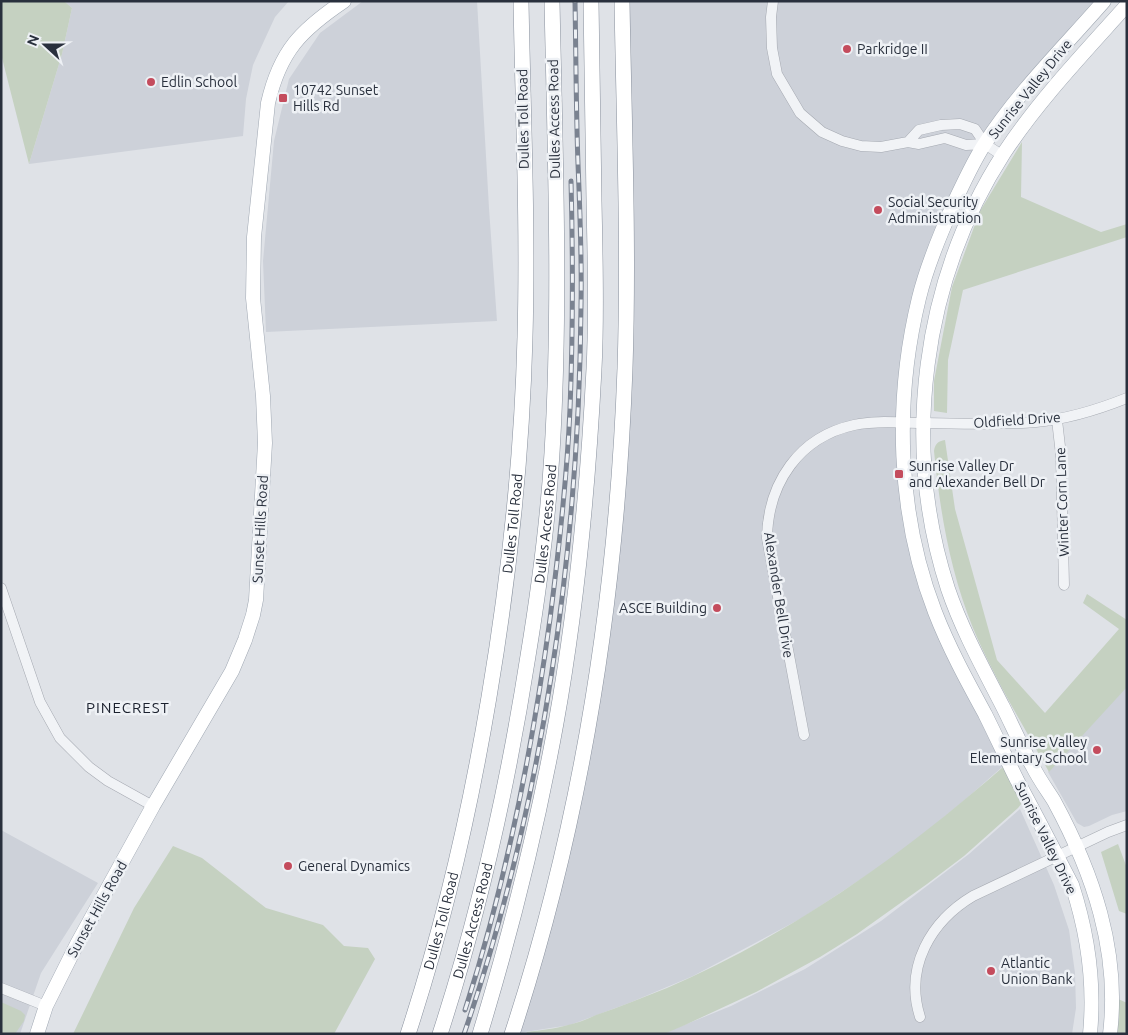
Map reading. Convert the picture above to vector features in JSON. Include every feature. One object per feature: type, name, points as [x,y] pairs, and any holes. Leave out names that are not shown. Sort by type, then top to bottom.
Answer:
[{"type":"highway","points":[[515,1],[523,100]]},
{"type":"highway","name":"Dulles Toll Road","points":[[408,1034],[441,922],[467,813],[485,723],[505,597],[518,472],[525,338],[526,261],[521,1]]},
{"type":"highway","name":"Dulles Access Road","points":[[440,1034],[463,955],[498,819],[522,699],[542,554],[552,455],[557,305],[552,1]]},
{"type":"highway","points":[[480,1034],[514,916],[542,795],[562,687],[578,572],[589,450],[594,366],[596,269],[590,1]]},
{"type":"highway","points":[[513,1031],[542,932],[564,847],[597,670],[613,547],[626,351],[624,1]]},
{"type":"main road","name":"Sunset Hills Road","points":[[37,1034],[46,1006],[77,944],[153,806],[232,671],[253,615],[256,600],[265,443],[263,396],[253,298],[254,237],[268,103],[274,82],[291,48],[309,26],[344,1]]},
{"type":"main road","name":"Sunrise Valley Drive","points":[[1090,1034],[1092,985],[1086,935],[1072,885],[963,674],[935,611],[924,577],[911,522],[904,458],[904,423],[910,344],[920,296],[938,240],[961,190],[984,144],[1028,87],[1104,1]]},
{"type":"main road","name":"Sunrise Valley Drive","points":[[1110,1034],[1111,978],[1105,926],[1099,903],[1077,847],[973,650],[948,588],[935,538],[929,500],[923,423],[928,361],[938,309],[946,279],[973,212],[1003,156],[1033,113],[1127,5]]},
{"type":"street","points":[[773,1],[771,17],[772,48],[777,74],[788,96],[800,113],[822,132],[842,141],[862,146],[881,147],[908,142],[919,144],[945,138],[966,145],[984,144]]},
{"type":"street","points":[[908,142],[919,130],[941,125],[960,124],[975,129],[984,144],[1003,156]]},
{"type":"street","name":"Oldfield Drive","points":[[904,423],[1006,424],[1057,420],[1079,415],[1127,398]]},
{"type":"street","name":"Winter Corn Lane","points":[[1057,420],[1061,456],[1064,585]]},
{"type":"street","name":"Alexander Bell Drive","points":[[804,735],[769,550],[768,523],[772,501],[781,479],[790,465],[800,453],[825,436],[854,424],[870,422],[904,423]]},
{"type":"street","points":[[1,588],[40,702],[60,738],[89,767],[108,782],[153,806]]},
{"type":"street","points":[[920,1017],[916,997],[918,967],[928,939],[947,914],[973,896],[1057,856],[1127,826]]},
{"type":"street","points":[[1,988],[46,1006]]},
{"type":"shaded area","name":"Edlin School","points":[[64,1],[289,1],[275,17],[253,65],[246,99],[243,136],[29,164],[62,54],[72,8]]},
{"type":"shaded area","points":[[363,1],[477,1],[497,321],[266,332],[263,261],[274,141],[289,79],[320,33]]},
{"type":"shaded area","points":[[624,1],[1098,1],[985,144],[914,318],[904,467],[923,573],[1010,760],[902,852],[802,918],[693,976],[629,1003],[570,1025],[512,1034],[545,916],[597,672],[626,373]]},
{"type":"shaded area","name":"Sunrise Valley Elementary School","points":[[1127,686],[1127,811],[1084,827],[1077,823],[1048,772]]},
{"type":"shaded area","points":[[1020,809],[1054,885],[1069,930],[1075,973],[1076,1008],[1072,1034],[662,1034],[731,1006],[805,969],[881,921],[969,854]]},
{"type":"shaded area","points":[[1,830],[98,883],[41,973],[20,1034],[1,1034]]},
{"type":"green space","points":[[1,1],[64,1],[72,8],[62,54],[29,164],[1,54]]},
{"type":"green space","points":[[1022,142],[1021,197],[1101,232],[1127,224],[1127,237],[963,290],[948,360],[947,413],[934,411],[934,381],[952,287],[980,211]]},
{"type":"green space","points":[[945,440],[955,509],[997,660],[1045,713],[1119,629],[1083,603],[1087,594],[1127,620],[1127,687],[1049,772],[990,665],[973,628],[958,585],[943,519],[934,451],[937,443]]},
{"type":"green space","points":[[1003,767],[1022,803],[1018,808],[964,856],[927,884],[857,934],[820,957],[756,992],[664,1034],[526,1034],[527,1032],[558,1028],[579,1022],[667,988],[758,943],[802,918],[885,862],[925,832]]},
{"type":"green space","points":[[1118,844],[1127,868],[1127,914],[1119,911],[1101,852]]},
{"type":"green space","points":[[173,846],[202,858],[266,908],[323,925],[344,946],[368,948],[375,959],[334,1034],[73,1034],[134,908]]},
{"type":"green space","points":[[1116,998],[1127,1003],[1127,1034],[1115,1034]]},
{"type":"green space","points":[[1,1002],[21,1011],[25,1015],[24,1021],[15,1034],[1,1034]]},
{"type":"railway","points":[[464,1034],[492,947],[515,858],[535,767],[551,675],[564,582],[579,397],[581,306],[575,1]]},
{"type":"railway","points":[[465,1010],[493,914],[516,816],[535,718],[550,619],[567,462],[570,409],[572,352],[571,181]]},
{"type":"place","name":"Parkridge II","points":[[847,49]]},
{"type":"place","name":"Edlin School","points":[[151,82]]},
{"type":"place","name":"10742 Sunset Hills Rd","points":[[283,98]]},
{"type":"place","name":"Social Security Administration","points":[[878,210]]},
{"type":"place","name":"Sunrise Valley Dr and Alexander Bell Dr","points":[[899,474]]},
{"type":"place","name":"ASCE Building","points":[[717,608]]},
{"type":"place","name":"Sunrise Valley Elementary School","points":[[1097,750]]},
{"type":"place","name":"General Dynamics","points":[[288,866]]},
{"type":"place","name":"Atlantic Union Bank","points":[[991,971]]},
{"type":"district","name":"PINECREST","points":[[128,707]]}]
